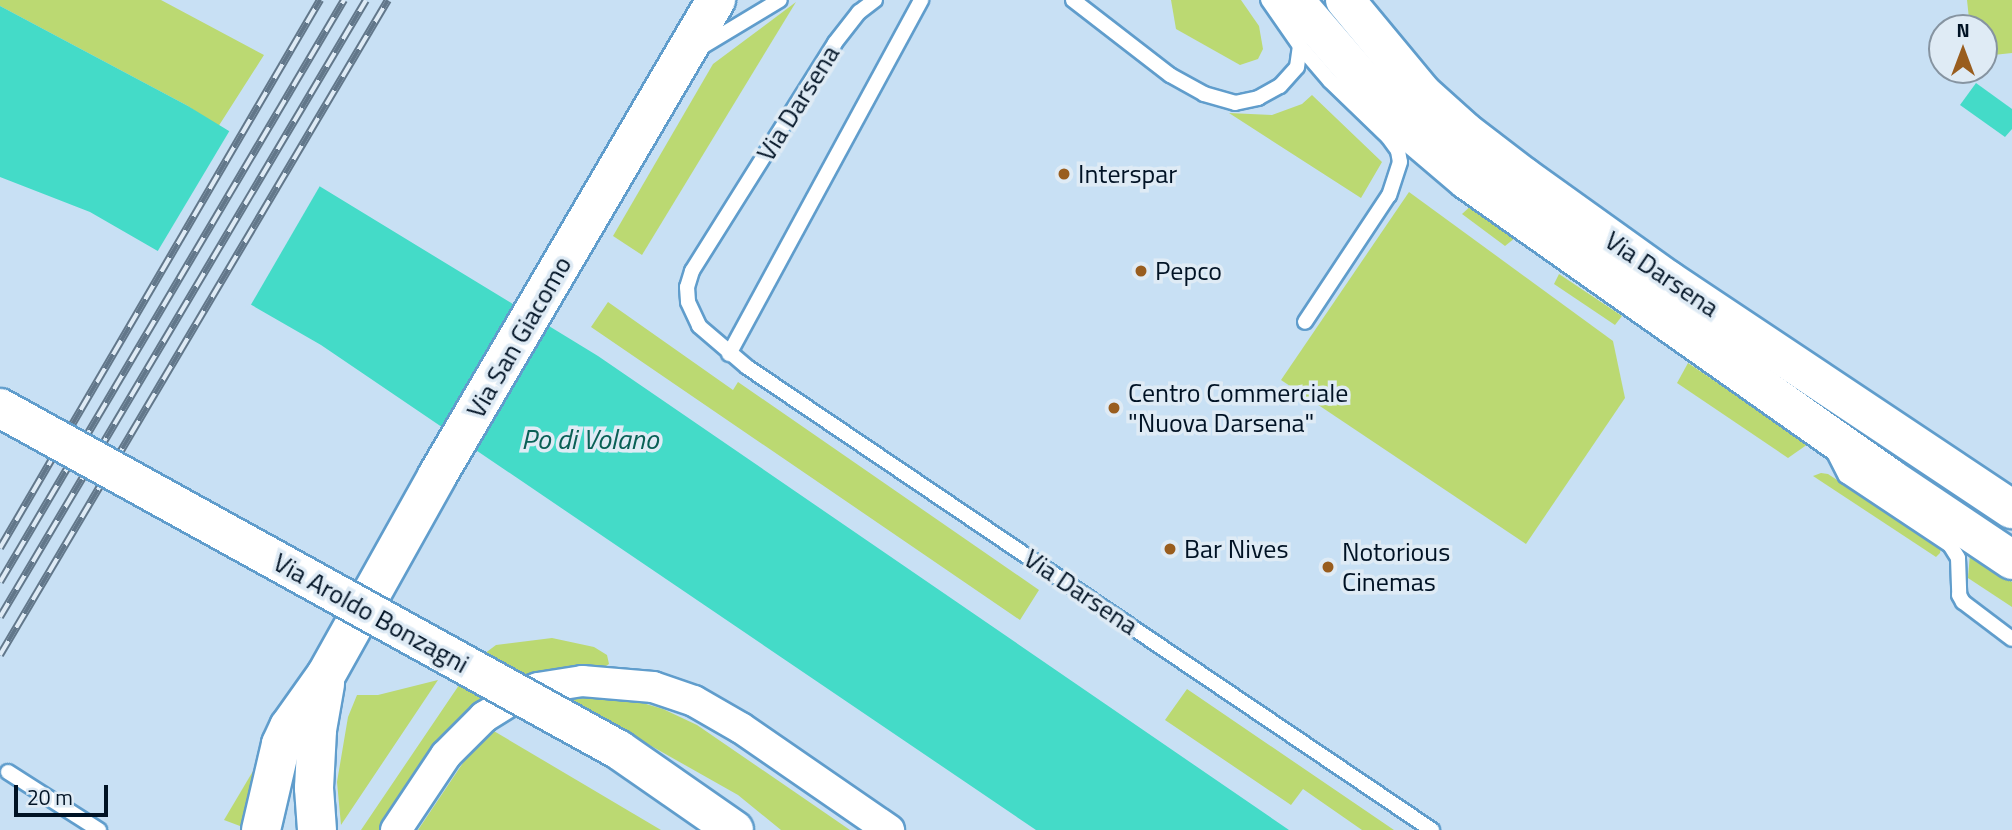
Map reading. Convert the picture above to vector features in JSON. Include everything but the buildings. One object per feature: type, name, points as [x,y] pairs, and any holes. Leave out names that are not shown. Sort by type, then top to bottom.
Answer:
[{"type":"main road","name":"Via San Giacomo","points":[[326,675],[438,476],[716,0]]},
{"type":"main road","name":"Via Darsena","points":[[1294,0],[1400,123],[1467,180],[1822,431],[2012,560]]},
{"type":"main road","name":"Via Darsena","points":[[1345,0],[1422,93],[1464,131],[1524,177],[1679,287],[2012,509]]},
{"type":"main road","name":"Via Aroldo Bonzagni","points":[[0,408],[601,740],[659,776],[734,830]]},
{"type":"main road","points":[[261,830],[281,744],[298,713],[326,675]]},
{"type":"main road","points":[[317,830],[314,788],[317,730],[326,675]]},
{"type":"street","points":[[396,830],[446,755],[484,717],[521,694],[538,688],[582,681],[653,687],[694,701],[741,728],[889,830]]},
{"type":"lane","points":[[683,56],[780,0]]},
{"type":"lane","name":"Via Darsena","points":[[875,0],[859,12],[835,43],[692,271],[687,287],[691,313],[710,338],[730,354],[1432,830]]},
{"type":"lane","points":[[730,354],[921,0]]},
{"type":"lane","points":[[1073,0],[1170,75],[1204,94],[1235,103],[1258,98],[1280,86],[1297,68],[1300,46]]},
{"type":"lane","points":[[1268,0],[1300,46],[1330,81],[1388,137],[1398,151],[1400,162],[1389,195],[1305,322]]},
{"type":"lane","name":"Via Darsena","points":[[1822,431],[1846,476],[1950,545],[1958,558],[1959,595],[1963,602],[1969,610],[2012,639]]},
{"type":"lane","points":[[8,772],[99,830]]},
{"type":"shaded area","points":[[0,0],[161,0],[264,55],[218,127],[188,106],[0,6]]},
{"type":"shaded area","points":[[1171,0],[1241,0],[1259,26],[1263,49],[1258,59],[1240,65],[1176,29]]},
{"type":"shaded area","points":[[1967,0],[2012,0],[2012,53],[1998,54],[1998,14],[1968,14]]},
{"type":"shaded area","points":[[796,2],[642,255],[613,236],[713,64]]},
{"type":"shaded area","points":[[1312,95],[1382,162],[1361,198],[1229,113],[1272,115],[1302,104]]},
{"type":"shaded area","points":[[1409,192],[1613,341],[1625,398],[1526,544],[1281,380]]},
{"type":"shaded area","points":[[1473,204],[1515,238],[1505,246],[1462,214]]},
{"type":"shaded area","points":[[1559,274],[1622,316],[1615,325],[1554,284]]},
{"type":"shaded area","points":[[608,302],[733,390],[738,382],[1039,590],[1020,620],[591,327]]},
{"type":"shaded area","points":[[1688,363],[1808,444],[1788,458],[1677,383]]},
{"type":"shaded area","points":[[1828,474],[1941,548],[1940,553],[1936,557],[1813,476]]},
{"type":"shaded area","points":[[1970,554],[2012,582],[2012,607],[1968,578]]},
{"type":"shaded area","points":[[552,638],[594,647],[607,655],[609,664],[600,670],[548,670],[525,677],[493,695],[462,718],[439,741],[379,830],[361,830],[476,660],[496,645]]},
{"type":"shaded area","points":[[438,680],[341,825],[337,782],[348,717],[357,695],[378,695]]},
{"type":"shaded area","points":[[1187,689],[1394,830],[1362,830],[1303,789],[1291,805],[1165,720]]},
{"type":"shaded area","points":[[619,696],[663,709],[697,725],[850,830],[781,830],[738,795],[568,699]]},
{"type":"shaded area","points":[[487,727],[661,830],[418,830]]},
{"type":"shaded area","points":[[272,739],[248,829],[224,820]]},
{"type":"water","name":"Po di Volano","points":[[0,6],[188,106],[598,356],[1289,830],[1036,830],[321,345],[90,212],[0,177]]},
{"type":"water","points":[[1977,84],[2012,109],[2012,129],[2005,137],[1960,105]]},
{"type":"pier","points":[[230,130],[321,184],[249,308],[156,254]]},
{"type":"railway","points":[[0,548],[320,0]]},
{"type":"railway","points":[[0,582],[344,0]]},
{"type":"railway","points":[[0,617],[366,0]]},
{"type":"railway","points":[[0,655],[388,0]]},
{"type":"place","name":"Interspar","points":[[1064,174]]},
{"type":"place","name":"Pepco","points":[[1141,271]]},
{"type":"place","name":"Centro Commerciale \"Nuova Darsena\"","points":[[1114,408]]},
{"type":"place","name":"Bar Nives","points":[[1170,549]]},
{"type":"place","name":"Notorious Cinemas","points":[[1328,567]]}]
